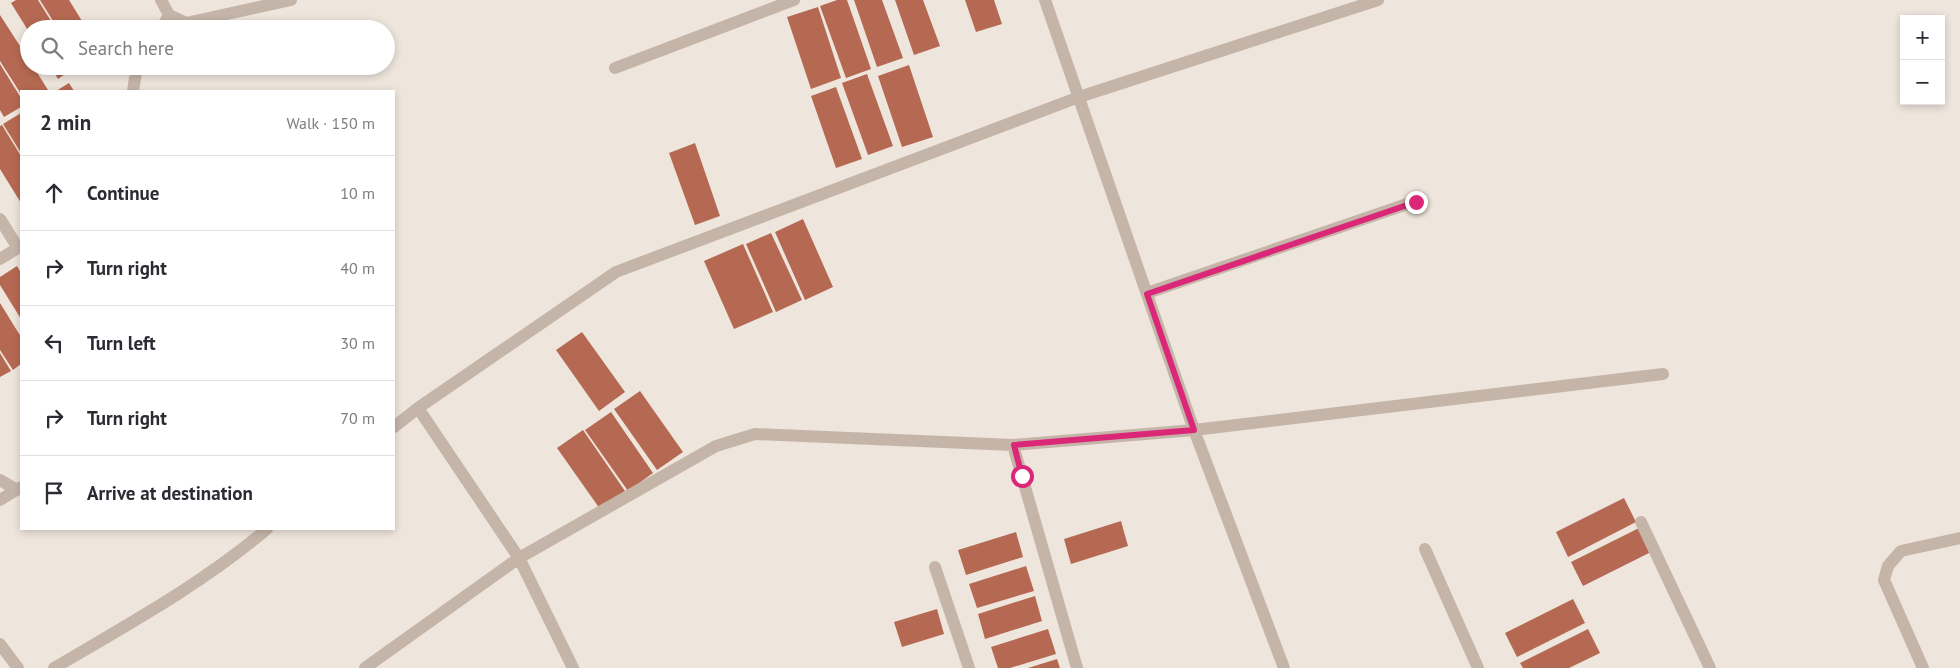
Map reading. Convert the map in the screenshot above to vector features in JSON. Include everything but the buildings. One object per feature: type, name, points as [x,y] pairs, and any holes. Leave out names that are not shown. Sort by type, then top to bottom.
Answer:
[{"type":"street","points":[[161,0],[170,15],[180,20]]},
{"type":"street","points":[[200,20],[291,0]]},
{"type":"street","points":[[615,68],[794,0]]},
{"type":"street","points":[[1045,0],[1194,430],[1284,668]]},
{"type":"street","points":[[395,426],[418,408],[616,272],[1079,97],[1378,0]]},
{"type":"street","points":[[167,20],[170,15]]},
{"type":"street","points":[[133,90],[136,75]]},
{"type":"street","points":[[1147,294],[1416,202]]},
{"type":"street","points":[[0,219],[20,247],[0,259]]},
{"type":"street","points":[[365,668],[519,558],[716,446],[755,434],[1014,445],[1194,430],[1663,374]]},
{"type":"street","points":[[418,408],[519,558],[573,668]]},
{"type":"street","points":[[1014,445],[1078,668]]},
{"type":"street","points":[[0,480],[19,489]]},
{"type":"street","points":[[0,500],[19,489]]},
{"type":"street","points":[[1641,522],[1710,668]]},
{"type":"street","points":[[54,668],[175,596],[243,549],[266,530]]},
{"type":"street","points":[[1923,668],[1884,580],[1888,566],[1902,551],[1960,538]]},
{"type":"street","points":[[1425,549],[1478,668]]},
{"type":"street","points":[[935,566],[970,668]]},
{"type":"street","points":[[0,644],[18,668]]},
{"type":"route","points":[[1022,476],[1014,445],[1194,430],[1147,294],[1416,202]]}]
